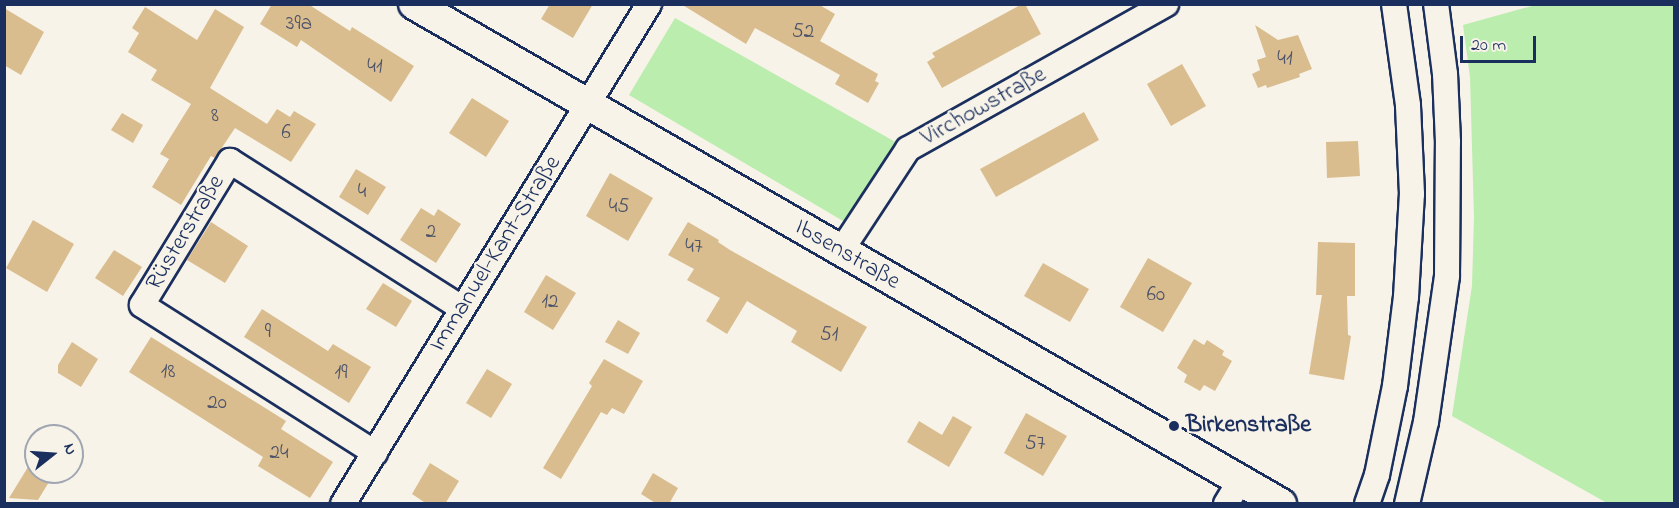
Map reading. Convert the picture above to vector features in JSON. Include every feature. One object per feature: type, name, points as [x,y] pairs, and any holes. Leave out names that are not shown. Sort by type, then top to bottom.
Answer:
[{"type":"street","name":"Ibsenstraße","points":[[414,4],[841,251],[1233,492],[1281,504]]},
{"type":"street","name":"Immanuel-Kant-Straße","points":[[343,504],[649,4]]},
{"type":"street","name":"Virchowstraße","points":[[841,251],[908,149],[1166,4]]},
{"type":"street","points":[[1367,504],[1377,475],[1395,386],[1406,297],[1412,194],[1408,105],[1394,4]]},
{"type":"street","points":[[1407,504],[1426,422],[1447,276],[1448,142],[1445,74],[1436,4]]},
{"type":"street","name":"Rüsterstraße","points":[[375,453],[142,305],[230,161],[462,308]]},
{"type":"green space","points":[[1539,4],[1674,5],[1674,503],[1607,503],[1452,416],[1472,286],[1474,217],[1470,77],[1463,25]]},
{"type":"green space","points":[[675,18],[908,149],[855,228],[629,95]]},
{"type":"building","points":[[272,4],[308,4],[350,31],[352,27],[414,66],[391,102],[301,40],[297,47],[260,24]]},
{"type":"building","points":[[550,4],[593,4],[573,38],[541,19]]},
{"type":"building","points":[[681,4],[818,4],[835,14],[820,41],[878,74],[875,81],[879,83],[868,103],[835,84],[840,75],[755,28],[746,44]]},
{"type":"building","points":[[1025,4],[1041,34],[942,88],[927,62],[935,57],[932,53]]},
{"type":"building","points":[[145,7],[197,40],[215,9],[244,27],[210,88],[267,124],[277,109],[290,117],[294,111],[316,124],[291,162],[235,128],[215,158],[211,156],[181,205],[152,187],[169,159],[160,154],[191,104],[151,80],[157,70],[128,52],[139,33],[132,28]]},
{"type":"building","points":[[4,8],[44,32],[21,75],[4,65]]},
{"type":"building","points":[[1255,25],[1278,40],[1298,35],[1312,69],[1299,74],[1300,77],[1267,88],[1266,85],[1258,88],[1252,74],[1260,70],[1257,60],[1266,57]]},
{"type":"building","points":[[1182,64],[1206,106],[1171,126],[1147,84]]},
{"type":"building","points":[[472,98],[509,121],[486,157],[449,133]]},
{"type":"building","points":[[1084,112],[1099,140],[996,197],[980,169]]},
{"type":"building","points":[[122,113],[143,125],[133,143],[111,130]]},
{"type":"building","points":[[1358,141],[1360,176],[1327,178],[1326,142]]},
{"type":"building","points":[[356,169],[386,187],[368,215],[339,197]]},
{"type":"building","points":[[610,173],[653,198],[628,241],[586,216]]},
{"type":"building","points":[[421,208],[434,216],[438,209],[461,224],[436,263],[400,240]]},
{"type":"building","points":[[33,220],[74,244],[47,292],[6,268]]},
{"type":"building","points":[[211,222],[248,246],[225,283],[187,260]]},
{"type":"building","points":[[688,222],[719,240],[718,242],[730,250],[867,327],[841,372],[791,342],[797,331],[747,301],[727,334],[706,321],[720,298],[687,280],[694,269],[668,255]]},
{"type":"building","points":[[1318,242],[1355,243],[1355,296],[1347,296],[1348,335],[1351,336],[1344,380],[1309,374],[1322,295],[1316,295]]},
{"type":"building","points":[[114,250],[142,267],[123,296],[95,278]]},
{"type":"building","points":[[1148,258],[1192,283],[1163,332],[1120,307]]},
{"type":"building","points":[[1043,263],[1089,289],[1070,322],[1024,296]]},
{"type":"building","points":[[546,275],[576,293],[553,330],[524,312]]},
{"type":"building","points":[[383,283],[412,301],[396,327],[366,309]]},
{"type":"building","points":[[262,309],[328,351],[333,344],[371,367],[349,403],[244,337]]},
{"type":"building","points":[[618,320],[640,333],[628,354],[605,342]]},
{"type":"building","points":[[151,337],[286,421],[281,429],[333,462],[310,498],[258,466],[263,457],[129,372]]},
{"type":"building","points":[[1194,339],[1204,345],[1207,340],[1224,351],[1222,355],[1232,361],[1215,391],[1204,385],[1200,391],[1184,382],[1187,375],[1177,368]]},
{"type":"building","points":[[72,342],[98,359],[81,387],[58,373],[58,365]]},
{"type":"building","points":[[604,359],[643,381],[624,414],[612,408],[607,415],[601,412],[561,479],[543,468],[592,386],[589,383]]},
{"type":"building","points":[[487,369],[512,384],[491,418],[466,403]]},
{"type":"building","points":[[1026,413],[1067,436],[1043,476],[1004,453]]},
{"type":"building","points":[[953,416],[972,427],[949,467],[907,442],[919,421],[942,435]]},
{"type":"building","points":[[430,463],[459,481],[445,504],[427,504],[412,494]]},
{"type":"building","points":[[653,473],[678,488],[669,504],[657,504],[641,494]]},
{"type":"building","points":[[24,474],[24,484],[48,484],[38,500],[9,498]]},
{"type":"place","name":"Birkenstraße","points":[[1174,426]]}]
